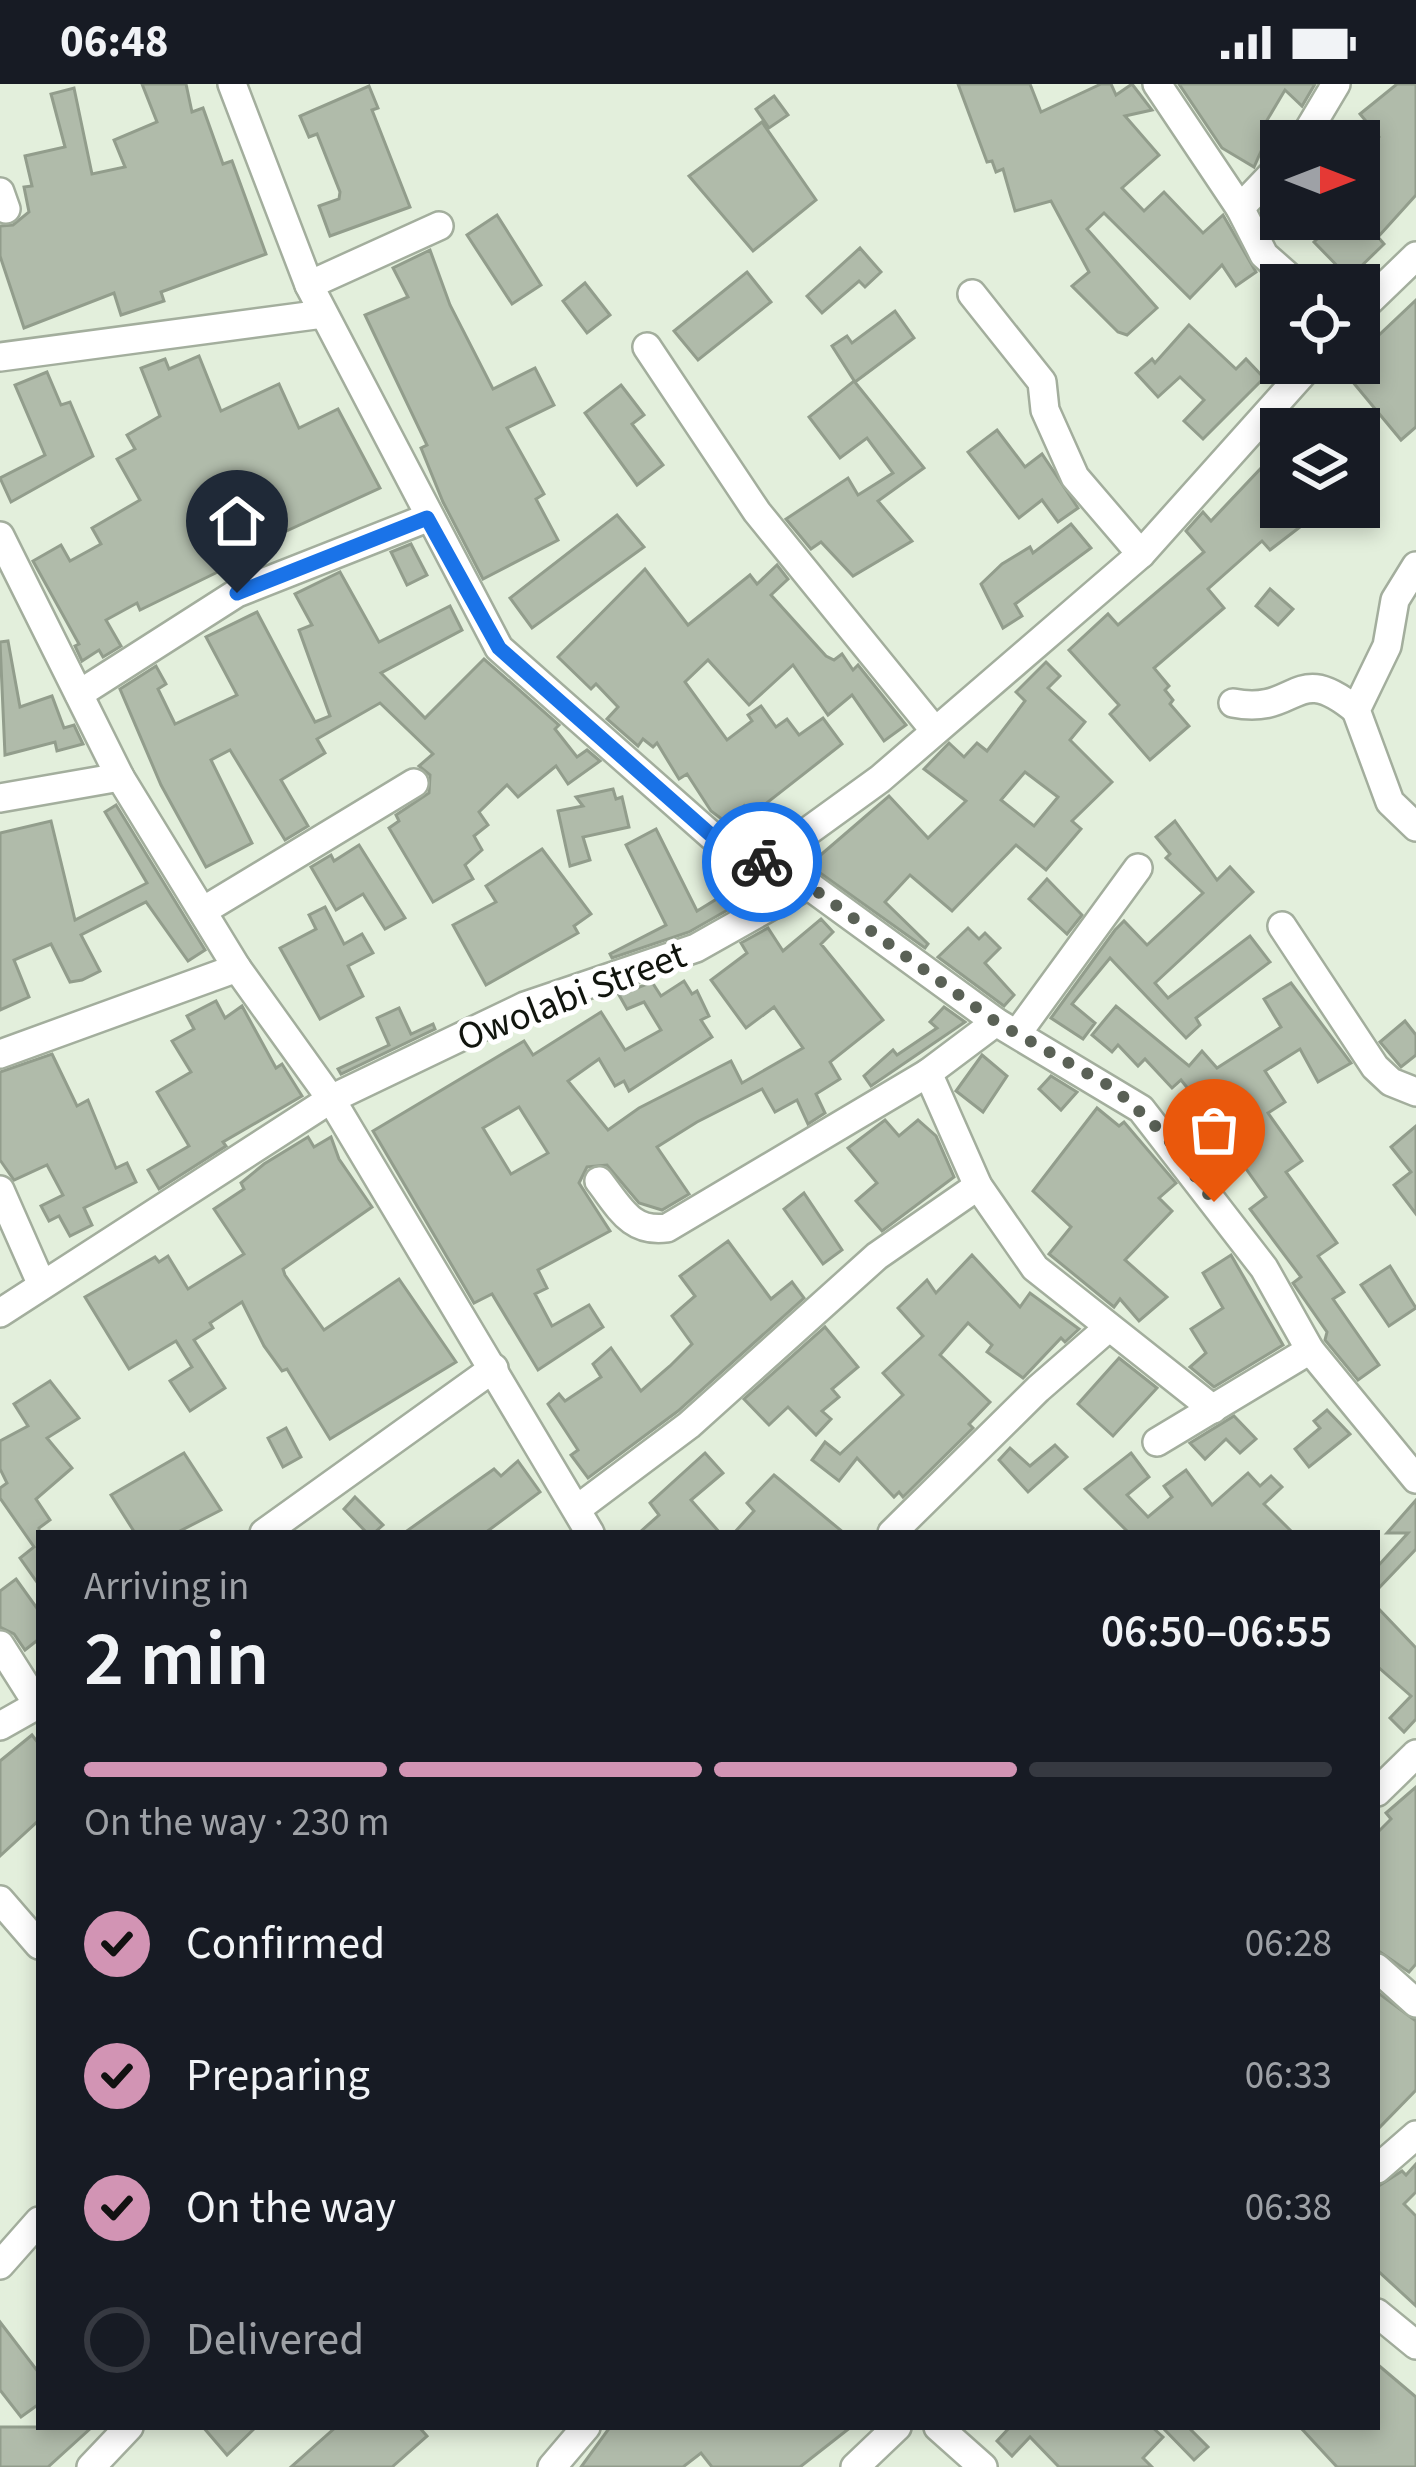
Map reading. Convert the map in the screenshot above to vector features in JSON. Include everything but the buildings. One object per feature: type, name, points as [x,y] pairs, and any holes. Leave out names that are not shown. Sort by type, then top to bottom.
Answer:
[{"type":"street","points":[[232,84],[309,285],[499,648],[712,836],[808,885],[1008,1026],[1141,1108],[1264,1268],[1310,1350],[1416,1479]]},
{"type":"street","points":[[1157,84],[1240,208],[1264,255],[1274,264]]},
{"type":"street","points":[[1315,120],[1336,84]]},
{"type":"street","points":[[1240,208],[1260,187]]},
{"type":"street","points":[[309,285],[439,226]]},
{"type":"street","points":[[1380,291],[1416,256]]},
{"type":"street","points":[[972,294],[1042,382],[1046,410],[1075,477],[1141,554]]},
{"type":"street","points":[[0,357],[323,314]]},
{"type":"street","points":[[646,347],[757,512],[935,731]]},
{"type":"street","points":[[764,863],[935,731],[1141,554],[1293,384]]},
{"type":"street","points":[[80,694],[237,593],[427,518]]},
{"type":"street","points":[[0,536],[120,777],[206,909],[237,968],[331,1099],[584,1521],[877,1256],[978,1186]]},
{"type":"street","points":[[1356,710],[1387,646],[1395,600],[1416,566]]},
{"type":"street","points":[[1233,703],[1260,708],[1316,686],[1328,687],[1356,710],[1390,802],[1416,827]]},
{"type":"street","points":[[0,798],[120,777]]},
{"type":"street","points":[[206,909],[415,783]]},
{"type":"street","points":[[599,1181],[632,1224],[649,1231],[667,1228],[1008,1026],[1138,868]]},
{"type":"street","name":"Owolabi Street","points":[[0,1312],[331,1099],[525,1006],[696,948],[808,885]]},
{"type":"street","points":[[1282,926],[1375,1067],[1390,1082],[1416,1092]]},
{"type":"street","points":[[0,1054],[237,968]]},
{"type":"street","points":[[928,1072],[978,1186],[1035,1268],[1213,1409]]},
{"type":"street","points":[[0,1190],[41,1283]]},
{"type":"street","points":[[895,1530],[1038,1389],[1108,1328]]},
{"type":"street","points":[[1157,1442],[1310,1350]]},
{"type":"street","points":[[268,1530],[494,1368]]},
{"type":"street","points":[[0,1645],[36,1699]]},
{"type":"street","points":[[0,1726],[36,1706]]},
{"type":"street","points":[[1380,1789],[1416,1754]]},
{"type":"street","points":[[0,1900],[36,1942]]},
{"type":"street","points":[[1380,1971],[1416,2003]]},
{"type":"street","points":[[1380,2166],[1416,2135]]},
{"type":"street","points":[[0,2265],[36,2224]]},
{"type":"street","points":[[1380,2315],[1416,2345]]},
{"type":"street","points":[[91,2467],[126,2430]]},
{"type":"street","points":[[552,2467],[583,2430]]},
{"type":"street","points":[[855,2467],[894,2430]]},
{"type":"street","points":[[941,2430],[983,2467]]},
{"type":"way so far","points":[[762,862],[808,885],[996,1022],[1019,1030],[1141,1108],[1214,1202]]},
{"type":"route","points":[[237,593],[427,518],[499,648],[712,836],[762,862]]}]
